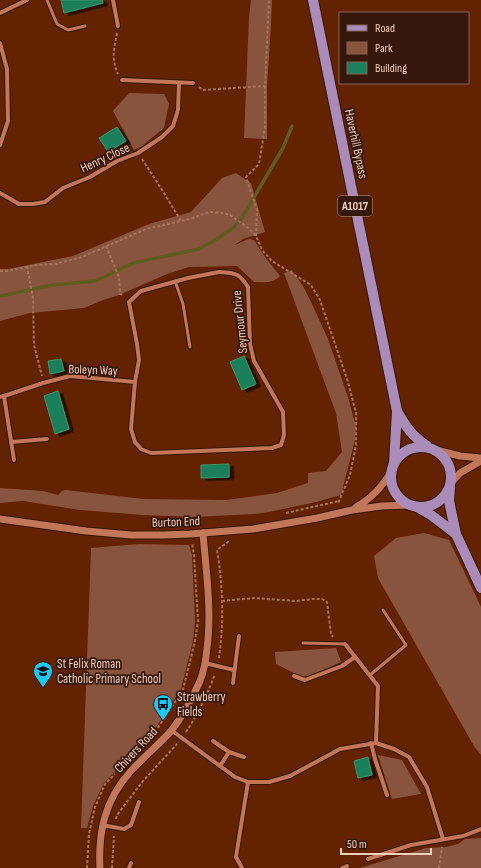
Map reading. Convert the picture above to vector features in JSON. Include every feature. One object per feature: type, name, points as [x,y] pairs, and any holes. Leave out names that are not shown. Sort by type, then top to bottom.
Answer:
[{"type":"main road","name":"Haverhill Bypass","points":[[313,0],[397,411],[403,423],[411,433],[418,440],[432,448]]},
{"type":"main road","name":"Haverhill Bypass","points":[[392,467],[397,411]]},
{"type":"main road","points":[[456,534],[431,515],[401,500],[395,492],[391,483],[392,467],[400,455],[408,449],[417,446],[432,448],[444,456],[449,464],[452,474],[449,501],[456,534],[481,588]]},
{"type":"main road","points":[[414,506],[427,507],[437,503],[444,496],[450,486]]},
{"type":"street","points":[[0,13],[27,0]]},
{"type":"street","points":[[113,0],[118,26]]},
{"type":"street","points":[[0,43],[7,69],[8,114],[8,121],[0,145]]},
{"type":"street","points":[[122,80],[193,83]]},
{"type":"street","name":"Henry Close","points":[[0,193],[19,204],[45,202],[63,188],[90,177],[117,161],[138,153],[162,137],[174,126],[178,110],[178,82]]},
{"type":"street","name":"Seymour Drive","points":[[219,272],[234,273],[244,280],[248,287],[250,344],[254,361],[283,412],[284,435],[281,445],[272,448],[151,453],[141,449],[135,442],[131,429],[135,382],[139,360],[129,302],[142,291],[175,281],[219,272]]},
{"type":"street","name":"Boleyn Way","points":[[14,460],[12,442],[2,397],[43,383],[70,376],[135,382]]},
{"type":"street","points":[[12,442],[47,439]]},
{"type":"street","points":[[432,448],[460,456],[481,459]]},
{"type":"street","points":[[450,486],[460,473],[481,459]]},
{"type":"street","name":"Burton End","points":[[352,510],[376,492],[384,483],[392,467]]},
{"type":"street","name":"Burton End","points":[[0,518],[86,531],[163,535],[253,529],[317,518],[352,510],[382,506],[414,506]]},
{"type":"street","name":"Chivers Road","points":[[100,868],[99,852],[102,825],[110,801],[129,773],[171,730],[186,710],[200,680],[205,663],[209,608],[203,533]]},
{"type":"street","points":[[233,683],[240,636]]},
{"type":"street","points":[[345,644],[378,686],[376,743]]},
{"type":"street","points":[[294,676],[304,680],[342,666],[355,657]]},
{"type":"street","points":[[205,663],[234,670]]},
{"type":"street","points":[[171,730],[235,777],[248,782],[269,782],[290,776],[340,749],[376,743],[394,749],[409,757],[427,787],[443,839]]},
{"type":"street","points":[[213,740],[229,752],[244,757]]},
{"type":"street","points":[[371,744],[374,760],[387,795]]},
{"type":"street","points":[[220,766],[229,752]]},
{"type":"street","points":[[242,868],[236,857],[248,782]]},
{"type":"street","points":[[102,825],[124,829],[131,825],[139,802]]},
{"type":"street","points":[[368,859],[411,846],[463,836],[481,829]]},
{"type":"lane","points":[[46,0],[57,24],[68,30],[85,26]]},
{"type":"lane","points":[[175,281],[183,304],[190,347]]},
{"type":"lane","points":[[370,675],[406,645],[383,610]]},
{"type":"lane","points":[[303,643],[345,644]]},
{"type":"path","points":[[256,236],[257,210],[246,177],[259,164],[265,127],[265,86],[269,0]]},
{"type":"path","points":[[118,26],[113,59],[122,80]]},
{"type":"path","points":[[193,83],[203,90],[265,86]]},
{"type":"path","points":[[138,153],[180,221]]},
{"type":"path","points":[[0,271],[8,271],[27,266],[55,264],[82,257],[146,229],[209,212],[230,215],[247,227],[256,236],[262,250],[272,261],[311,285],[320,300],[348,382],[356,413],[356,444],[350,475],[339,501],[340,513]]},
{"type":"path","points":[[106,246],[119,277],[120,294],[127,296],[129,302]]},
{"type":"path","points":[[27,266],[33,298],[34,345],[43,383]]},
{"type":"path","points":[[283,513],[339,501]]},
{"type":"path","points":[[152,736],[183,690],[195,641],[198,621],[194,555],[190,534]]},
{"type":"path","points":[[222,601],[254,598],[296,601],[313,598],[322,599],[327,602],[331,634],[336,643]]},
{"type":"path","points":[[86,868],[89,834],[95,807],[105,784],[115,774]]},
{"type":"path","points":[[439,868],[443,839]]},
{"type":"green space","points":[[251,0],[272,0],[267,86],[267,139],[244,138]]},
{"type":"green space","points":[[129,93],[164,94],[169,104],[164,128],[142,146],[134,150],[113,111]]},
{"type":"green space","points":[[236,173],[251,183],[265,232],[243,239],[235,245],[246,240],[254,240],[280,276],[277,279],[268,282],[254,282],[237,266],[189,267],[167,274],[119,295],[84,308],[30,313],[0,321],[0,269],[8,269],[73,256],[149,224],[191,212],[222,178]]},
{"type":"green space","points":[[292,270],[303,286],[328,339],[348,397],[356,427],[355,440],[341,495],[269,512],[192,517],[80,510],[23,501],[0,503],[0,488],[43,491],[58,495],[62,491],[66,490],[143,499],[226,500],[277,493],[308,483],[308,473],[326,471],[342,452],[336,413],[284,273]]},
{"type":"green space","points":[[424,533],[449,540],[481,607],[481,755],[474,746],[378,578],[374,556],[396,538]]},
{"type":"green space","points":[[139,544],[189,545],[192,555],[195,621],[193,641],[181,689],[151,735],[104,783],[93,806],[87,828],[81,828],[91,548]]},
{"type":"green space","points":[[336,648],[341,662],[314,674],[302,677],[276,664],[275,652]]},
{"type":"green space","points":[[378,755],[402,760],[421,794],[392,799]]},
{"type":"green space","points":[[481,838],[481,868],[360,868],[426,848],[446,847],[458,844],[465,839]]},
{"type":"building","points":[[61,0],[102,0],[103,3],[64,13]]},
{"type":"building","points":[[117,127],[126,141],[108,152],[99,138]]},
{"type":"building","points":[[244,356],[256,384],[242,390],[230,362]]},
{"type":"building","points":[[61,359],[64,371],[50,374],[48,361]]},
{"type":"building","points":[[58,391],[69,429],[55,434],[44,396]]},
{"type":"building","points":[[229,464],[229,477],[201,478],[201,465]]},
{"type":"building","points":[[368,757],[372,775],[358,778],[354,761]]},
{"type":"waterway","points":[[0,296],[53,285],[95,281],[133,263],[199,249],[215,240],[233,228],[243,216],[283,148],[292,126]]},
{"type":"place","name":"St Felix Roman Catholic Primary School","points":[[43,688]]},
{"type":"place","name":"Strawberry Fields","points":[[163,721]]}]
